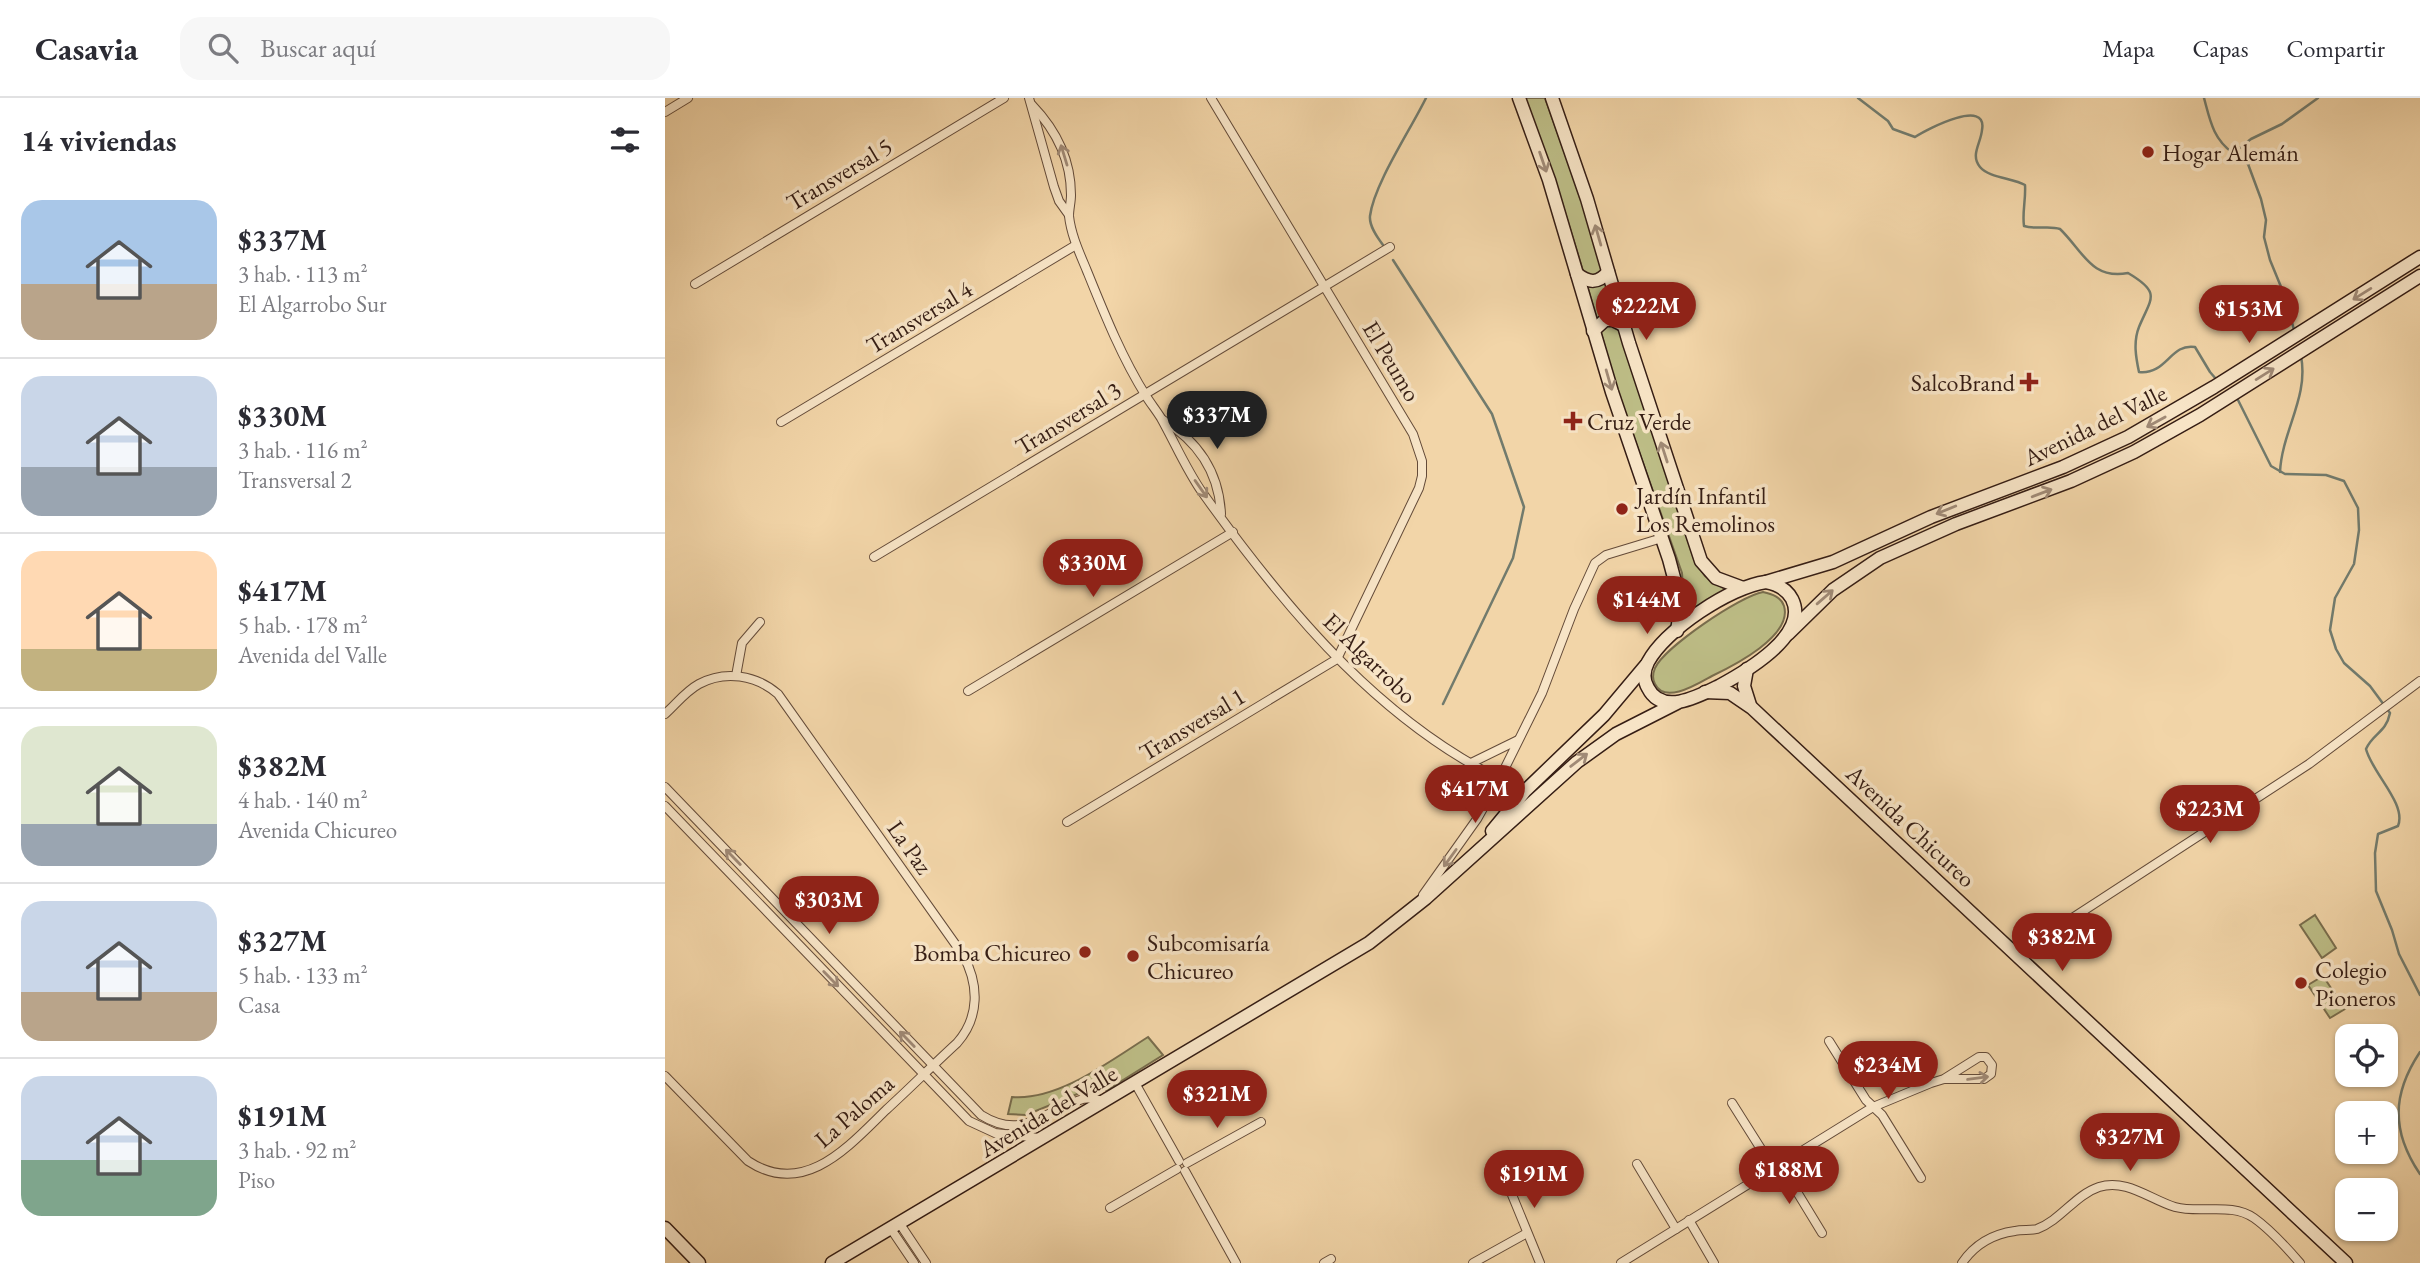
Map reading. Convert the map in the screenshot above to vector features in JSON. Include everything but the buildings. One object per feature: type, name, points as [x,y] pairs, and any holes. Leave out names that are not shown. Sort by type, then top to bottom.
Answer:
[{"type":"main road","points":[[1520,98],[1549,180],[1594,331],[1662,538],[1680,600],[1677,631]]},
{"type":"main road","points":[[1552,98],[1587,198],[1623,326],[1701,561],[1716,578],[1743,588]]},
{"type":"main road","name":"Avenida del Valle","points":[[1447,880],[1525,791],[1604,715],[1660,646],[1712,605],[1743,588],[1833,562],[1931,517],[2063,467],[2136,433],[2226,380],[2420,257]]},
{"type":"main road","points":[[1577,274],[1586,280],[1594,281],[1602,279],[1608,272]]},
{"type":"main road","name":"Avenida del Valle","points":[[837,1261],[1345,958],[1413,909],[1593,749],[1629,727],[1705,692],[1747,668],[1775,648],[1833,590],[1880,558],[1934,533],[2050,490],[2113,462],[2232,395],[2420,276]]},
{"type":"main road","points":[[1594,331],[1605,320],[1613,320],[1623,326]]},
{"type":"main road","points":[[1766,582],[1780,586],[1791,599],[1795,614],[1788,634]]},
{"type":"main road","points":[[1647,665],[1645,679],[1650,692],[1662,701],[1677,703]]},
{"type":"main road","points":[[1747,668],[1744,685],[1752,708]]},
{"type":"main road","name":"Avenida Chicureo","points":[[1705,692],[1730,693],[1752,708],[2346,1263]]},
{"type":"main road","points":[[665,1227],[699,1263]]},
{"type":"street","points":[[665,112],[688,98]]},
{"type":"street","name":"Transversal 5","points":[[695,284],[1004,98]]},
{"type":"street","name":"El Peumo","points":[[1211,98],[1413,434],[1420,454],[1420,482],[1412,506],[1337,659]]},
{"type":"street","points":[[1030,102],[1054,187],[1059,201],[1069,215]]},
{"type":"street","points":[[1030,102],[1051,126],[1064,154],[1071,195],[1069,215],[1076,245],[1111,327],[1145,395],[1161,418],[1179,430],[1207,460],[1216,481],[1221,515]]},
{"type":"street","name":"Transversal 4","points":[[781,422],[1076,245]]},
{"type":"street","name":"Transversal 3","points":[[874,557],[1390,247]]},
{"type":"street","name":"El Algarrobo","points":[[1161,418],[1192,476],[1278,591],[1337,659],[1421,733],[1499,780],[1525,791]]},
{"type":"street","points":[[968,691],[1233,532]]},
{"type":"street","points":[[1413,909],[1477,819],[1499,780],[1542,693],[1574,609],[1595,564],[1606,555],[1662,538]]},
{"type":"street","points":[[665,714],[699,684],[718,677],[736,676],[742,643],[760,622]]},
{"type":"street","name":"Transversal 1","points":[[1067,822],[1337,659]]},
{"type":"street","name":"La Paz","points":[[736,676],[760,682],[784,701],[968,964],[975,987],[971,1020],[962,1037],[933,1066]]},
{"type":"street","points":[[2017,954],[2309,764],[2420,681]]},
{"type":"street","points":[[1471,763],[1520,739]]},
{"type":"street","points":[[665,787],[976,1111],[989,1120],[1018,1125],[1032,1122],[1086,1098],[1105,1101]]},
{"type":"street","points":[[665,806],[923,1075],[976,1126],[1000,1135],[1042,1138]]},
{"type":"street","points":[[1829,1041],[1866,1100],[1882,1115],[1921,1178]]},
{"type":"street","points":[[1621,1263],[1873,1107],[1944,1079],[1979,1057],[1986,1057],[1992,1065],[1991,1073],[1984,1079],[1944,1079]]},
{"type":"street","name":"La Paloma","points":[[665,1076],[748,1161],[769,1171],[792,1174],[819,1166],[840,1153],[933,1066]]},
{"type":"street","points":[[1135,1083],[1236,1263]]},
{"type":"street","points":[[1733,1103],[1822,1233]]},
{"type":"street","points":[[1110,1208],[1261,1122]]},
{"type":"street","points":[[1637,1164],[1676,1229]]},
{"type":"street","points":[[1501,1168],[1540,1263]]},
{"type":"street","points":[[1962,1263],[1980,1242],[2017,1230],[2035,1230],[2053,1221],[2083,1196],[2100,1187],[2116,1184],[2177,1208],[2237,1210],[2254,1218],[2300,1263]]},
{"type":"street","points":[[1689,1220],[1714,1263]]},
{"type":"street","points":[[895,1226],[914,1263]]},
{"type":"street","points":[[895,1226],[926,1263]]},
{"type":"street","points":[[1473,1263],[1527,1233]]},
{"type":"green space","points":[[1525,98],[1545,98],[1584,207],[1602,270],[1599,276],[1584,274]]},
{"type":"green space","points":[[1605,280],[1616,317],[1597,320],[1587,285]]},
{"type":"green space","points":[[1604,324],[1618,326],[1694,559],[1705,576],[1726,590],[1685,618],[1682,573],[1615,384],[1600,329]]},
{"type":"green space","points":[[1763,592],[1778,598],[1784,606],[1784,617],[1771,639],[1733,665],[1691,687],[1674,693],[1660,690],[1653,680],[1654,670],[1673,648],[1721,612]]},
{"type":"green space","points":[[2315,915],[2336,948],[2322,958],[2300,925]]},
{"type":"green space","points":[[2323,976],[2345,1009],[2330,1018],[2308,985]]},
{"type":"green space","points":[[1148,1037],[1163,1055],[1107,1090],[1087,1090],[1026,1115],[1008,1114],[1012,1097],[1029,1097],[1065,1086],[1100,1068]]},
{"type":"waterway","points":[[1383,245],[1371,224],[1373,203],[1378,188],[1426,98]]},
{"type":"waterway","points":[[1858,98],[1888,121],[1893,129],[1915,137],[1956,118],[1976,116],[1981,121],[1982,130],[1976,153],[1977,162],[1984,171],[2025,185],[2024,226],[2060,229],[2096,268],[2115,274],[2128,273],[2150,291],[2150,302],[2136,338],[2139,372],[2156,369],[2180,350],[2195,347],[2216,379]]},
{"type":"waterway","points":[[2204,98],[2217,135],[2233,153]]},
{"type":"waterway","points":[[2294,330],[2264,237],[2266,220],[2261,199],[2248,164],[2233,153],[2251,139],[2282,124],[2318,98]]},
{"type":"waterway","points":[[1393,260],[1492,414],[1524,507],[1513,558],[1443,704]]},
{"type":"waterway","points":[[2280,472],[2285,442],[2301,386],[2301,356]]},
{"type":"waterway","points":[[2237,398],[2271,466],[2285,474],[2326,475],[2344,481],[2358,508],[2359,530],[2354,564],[2335,598],[2330,630],[2344,663],[2370,686],[2390,713],[2386,725],[2366,749],[2398,808],[2399,817],[2398,826],[2378,834],[2375,853],[2376,891],[2399,954],[2420,995]]},
{"type":"waterway","points":[[2420,1052],[2404,1083],[2399,1113],[2404,1143],[2420,1174]]},
{"type":"place","name":"Hogar Alemán","points":[[2148,152]]},
{"type":"place","name":"SalcoBrand","points":[[2029,382]]},
{"type":"place","name":"Cruz Verde","points":[[1573,421]]},
{"type":"place","name":"Jardín Infantil Los Remolinos","points":[[1622,509]]},
{"type":"place","name":"Bomba Chicureo","points":[[1085,952]]},
{"type":"place","name":"Subcomisaría Chicureo","points":[[1133,956]]},
{"type":"place","name":"Colegio Pioneros","points":[[2301,983]]}]
